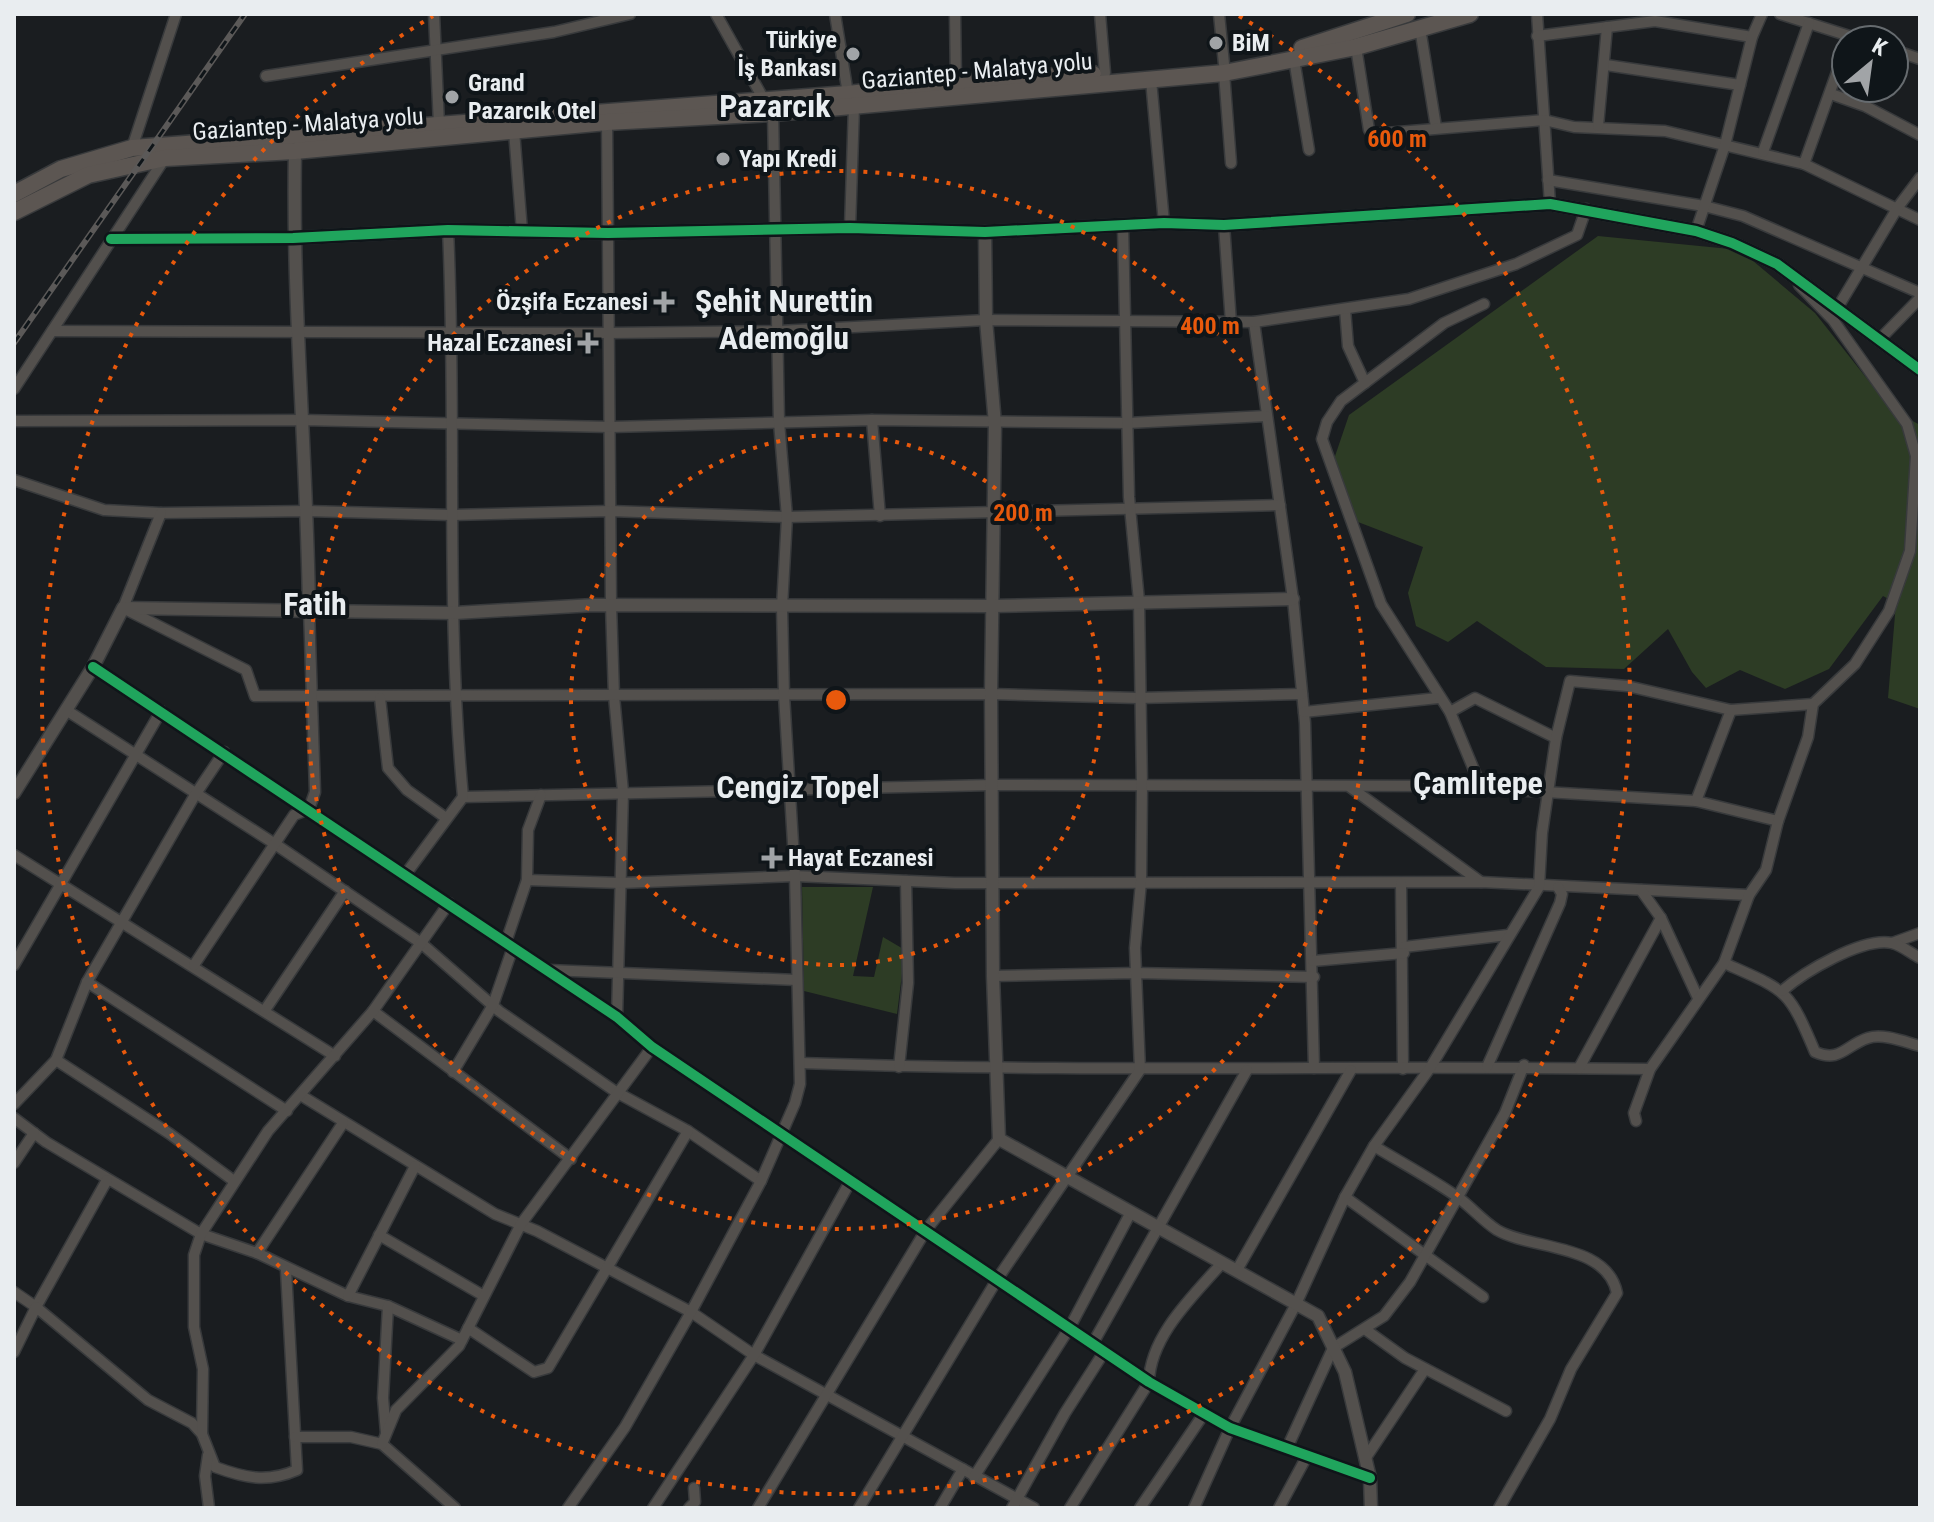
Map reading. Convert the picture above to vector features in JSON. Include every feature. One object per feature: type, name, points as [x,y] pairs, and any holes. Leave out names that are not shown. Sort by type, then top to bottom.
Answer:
[{"type":"highway","name":"Gaziantep - Malatya yolu","points":[[14,212],[88,175],[165,158],[295,151],[607,122],[773,113],[956,82],[1224,68],[1306,47],[1407,14]]},
{"type":"highway","name":"Gaziantep - Malatya yolu","points":[[17,190],[61,169],[132,148],[763,98],[851,100],[1151,80],[1356,47],[1470,14]]},
{"type":"street","points":[[132,148],[176,14]]},
{"type":"street","points":[[434,14],[439,125]]},
{"type":"street","points":[[266,76],[554,32],[630,14]]},
{"type":"street","points":[[716,14],[763,98]]},
{"type":"street","points":[[835,14],[851,100],[850,228]]},
{"type":"street","points":[[955,14],[956,82]]},
{"type":"street","points":[[1100,14],[1105,73]]},
{"type":"street","points":[[1219,14],[1231,163]]},
{"type":"street","points":[[1537,14],[1550,204]]},
{"type":"street","points":[[1696,231],[1725,145],[1752,37],[1762,14]]},
{"type":"street","points":[[1780,14],[1830,33]]},
{"type":"street","points":[[1537,36],[1655,21],[1752,37]]},
{"type":"street","points":[[1763,152],[1809,23]]},
{"type":"street","points":[[1598,126],[1606,65],[1607,27]]},
{"type":"street","points":[[1420,28],[1436,127]]},
{"type":"street","points":[[1356,47],[1369,130],[1383,135],[1436,127],[1544,120],[1574,127],[1665,131],[1804,164],[1920,220]]},
{"type":"street","points":[[1294,59],[1309,150]]},
{"type":"street","points":[[1606,65],[1740,85]]},
{"type":"street","points":[[1151,80],[1164,223]]},
{"type":"street","points":[[1804,164],[1830,97]]},
{"type":"street","points":[[1859,104],[1920,135]]},
{"type":"street","points":[[568,1508],[625,1427],[691,1312],[761,1181],[795,1103],[800,1063],[795,876],[784,695],[782,607],[787,517],[779,422],[773,113]]},
{"type":"street","points":[[607,122],[611,605],[614,696],[623,792],[617,1017]]},
{"type":"street","points":[[514,131],[522,231]]},
{"type":"street","points":[[194,965],[294,815],[309,809],[315,792],[307,511],[293,238],[295,151]]},
{"type":"street","points":[[14,389],[165,158]]},
{"type":"street","points":[[1838,307],[1898,207],[1920,178]]},
{"type":"street","points":[[1548,180],[1704,206],[1743,216],[1862,265],[1920,295],[1879,340]]},
{"type":"street","points":[[111,239],[293,238],[448,230],[608,233],[850,228],[985,232],[1164,223],[1224,225],[1550,204],[1696,231],[1777,264],[1920,370]]},
{"type":"street","points":[[52,331],[609,333],[779,331],[986,320],[1254,322],[1409,299],[1516,264],[1577,235],[1586,209]]},
{"type":"street","points":[[1224,225],[1231,323]]},
{"type":"street","points":[[859,1508],[998,1278],[1140,1070],[1136,973],[1142,787],[1138,698],[1139,601],[1131,509],[1123,227]]},
{"type":"street","points":[[405,875],[463,797],[455,696],[451,424],[453,332],[448,230]]},
{"type":"street","points":[[758,1508],[926,1230],[999,1139],[993,976],[991,694],[995,424],[986,320],[985,232]]},
{"type":"street","points":[[1636,1121],[1634,1113],[1650,1069],[1724,963],[1749,895],[1766,870],[1778,821],[1808,737],[1813,704],[1855,664],[1889,611],[1910,551],[1916,456],[1907,424],[1833,320],[1777,264]]},
{"type":"street","points":[[1481,787],[1450,712],[1438,698],[1381,604],[1322,439],[1327,422],[1341,401],[1444,323],[1484,304]]},
{"type":"street","points":[[1345,309],[1348,346],[1365,383]]},
{"type":"street","points":[[1254,322],[1293,599],[1304,712],[1314,977],[1314,1068]]},
{"type":"street","points":[[14,421],[303,420],[611,427],[872,420],[995,424],[1128,423],[1266,416]]},
{"type":"street","points":[[872,420],[880,516]]},
{"type":"street","points":[[14,480],[104,510],[161,513],[307,511],[452,515],[610,511],[787,517],[1280,505]]},
{"type":"street","points":[[14,793],[93,667],[123,608],[161,513]]},
{"type":"street","points":[[123,608],[455,613],[611,605],[993,606],[1293,599]]},
{"type":"street","points":[[123,608],[246,670],[255,696],[991,694],[1138,698],[1302,694]]},
{"type":"street","points":[[93,667],[510,944],[617,1017],[652,1047],[1149,1382],[1230,1428],[1288,1446],[1307,1456],[1370,1478]]},
{"type":"street","points":[[1194,1508],[1230,1428],[1296,1304],[1345,1197],[1374,1146],[1430,1068],[1539,887],[1547,794],[1570,681],[1627,686],[1731,710],[1813,704]]},
{"type":"street","points":[[380,698],[388,768],[407,790],[446,818]]},
{"type":"street","points":[[1304,712],[1438,698]]},
{"type":"street","points":[[1450,712],[1475,698],[1556,738]]},
{"type":"street","points":[[66,710],[275,844],[421,943],[493,1005],[616,1092],[688,1131],[761,1181]]},
{"type":"street","points":[[1696,801],[1731,710]]},
{"type":"street","points":[[14,965],[161,711]]},
{"type":"street","points":[[14,1104],[56,1060],[87,982],[195,795],[224,752]]},
{"type":"street","points":[[463,797],[992,785],[1481,787],[1547,794],[1696,801],[1778,821]]},
{"type":"street","points":[[1350,787],[1481,882]]},
{"type":"street","points":[[453,1072],[493,1005],[527,880],[528,830],[541,795]]},
{"type":"street","points":[[14,855],[335,1056]]},
{"type":"street","points":[[527,880],[621,883],[795,876],[993,883],[1481,882],[1749,895]]},
{"type":"street","points":[[899,1067],[908,983],[906,881]]},
{"type":"street","points":[[1401,883],[1403,1069]]},
{"type":"street","points":[[1487,1067],[1560,903],[1562,894],[1558,887]]},
{"type":"street","points":[[1641,890],[1661,918],[1698,998]]},
{"type":"street","points":[[265,1010],[345,891]]},
{"type":"street","points":[[286,1270],[297,1470],[269,1480],[215,1467],[208,1455],[202,1434],[203,1369],[194,1327],[194,1255],[201,1234],[234,1181],[287,1111],[373,1011],[449,903]]},
{"type":"street","points":[[1579,1068],[1661,918]]},
{"type":"street","points":[[1782,991],[1801,975],[1826,962],[1920,933]]},
{"type":"street","points":[[1313,961],[1508,935]]},
{"type":"street","points":[[1892,943],[1920,958]]},
{"type":"street","points":[[1724,963],[1782,991],[1803,1017],[1815,1052],[1827,1057],[1837,1056],[1868,1038],[1879,1036],[1920,1046]]},
{"type":"street","points":[[548,970],[797,980]]},
{"type":"street","points":[[993,976],[1136,973],[1314,977]]},
{"type":"street","points":[[87,982],[287,1111]]},
{"type":"street","points":[[373,1011],[571,1159]]},
{"type":"street","points":[[384,1439],[396,1410],[462,1340],[521,1224],[652,1047]]},
{"type":"street","points":[[56,1060],[170,1134],[234,1181]]},
{"type":"street","points":[[800,1063],[1140,1070],[1351,1070],[1524,1065],[1650,1069]]},
{"type":"street","points":[[1288,1446],[1333,1348],[1384,1316],[1410,1282],[1505,1113],[1524,1065]]},
{"type":"street","points":[[1093,1343],[1161,1228],[1247,1070]]},
{"type":"street","points":[[1237,1270],[1351,1070]]},
{"type":"street","points":[[302,1096],[495,1214],[521,1224],[691,1312],[754,1355],[963,1469],[1015,1503],[1034,1508]]},
{"type":"street","points":[[14,1118],[107,1180],[201,1234],[257,1253],[286,1270],[348,1296],[388,1306],[462,1340]]},
{"type":"street","points":[[257,1253],[343,1123]]},
{"type":"street","points":[[468,1328],[534,1372],[544,1371],[609,1269],[688,1131]]},
{"type":"street","points":[[14,1163],[34,1133]]},
{"type":"street","points":[[999,1139],[1318,1316],[1345,1372],[1370,1478],[1371,1508]]},
{"type":"street","points":[[1374,1146],[1457,1197],[1499,1231],[1568,1249],[1605,1270],[1614,1280],[1617,1293],[1571,1369],[1550,1419],[1499,1508]]},
{"type":"street","points":[[348,1296],[415,1166]]},
{"type":"street","points":[[14,1352],[107,1180]]},
{"type":"street","points":[[653,1508],[754,1355],[851,1180]]},
{"type":"street","points":[[1345,1197],[1483,1297]]},
{"type":"street","points":[[974,1477],[1070,1327],[1131,1212]]},
{"type":"street","points":[[379,1235],[484,1296]]},
{"type":"street","points":[[1070,1508],[1149,1382],[1150,1361],[1183,1308],[1222,1263]]},
{"type":"street","points":[[14,1292],[148,1400],[183,1416],[202,1434]]},
{"type":"street","points":[[384,1439],[388,1306]]},
{"type":"street","points":[[1366,1330],[1425,1369],[1506,1411]]},
{"type":"street","points":[[1015,1503],[1104,1352]]},
{"type":"street","points":[[1365,1459],[1425,1369]]},
{"type":"street","points":[[1140,1508],[1203,1415]]},
{"type":"street","points":[[295,1437],[384,1439],[455,1508]]},
{"type":"street","points":[[208,1455],[205,1476],[209,1508]]},
{"type":"street","points":[[1279,1508],[1307,1456]]},
{"type":"street","points":[[940,1508],[963,1469]]},
{"type":"street","points":[[689,1508],[695,1502],[694,1488]]},
{"type":"green space","points":[[1598,236],[1740,250],[1815,313],[1891,409],[1920,425],[1920,709],[1888,698],[1896,603],[1883,596],[1829,669],[1785,689],[1740,670],[1706,688],[1692,672],[1668,629],[1624,669],[1546,667],[1477,621],[1448,642],[1416,626],[1408,593],[1423,547],[1358,522],[1332,465],[1349,415]]},
{"type":"green space","points":[[802,887],[873,887],[853,976],[874,977],[883,937],[905,950],[897,1014],[804,991]]},
{"type":"railway","points":[[14,343],[245,14]]},
{"type":"cycle path","points":[[111,239],[293,238],[448,230],[608,233],[850,228],[985,232],[1164,223],[1224,225],[1550,204],[1696,231],[1732,243],[1777,264],[1920,370]]},
{"type":"cycle path","points":[[93,667],[617,1017],[652,1047],[1149,1382],[1230,1428],[1370,1478]]},
{"type":"place","name":"BiM","points":[[1216,43]]},
{"type":"place","name":"Türkiye İş Bankası","points":[[853,54]]},
{"type":"place","name":"Grand Pazarcık Otel","points":[[452,97]]},
{"type":"place","name":"Yapı Kredi","points":[[723,159]]},
{"type":"place","name":"Özşifa Eczanesi","points":[[664,302]]},
{"type":"place","name":"Hazal Eczanesi","points":[[588,343]]},
{"type":"place","name":"Hayat Eczanesi","points":[[772,858]]},
{"type":"district","name":"Pazarcık","points":[[775,106]]},
{"type":"district","name":"Şehit Nurettin Ademoğlu","points":[[784,320]]},
{"type":"district","name":"Fatih","points":[[315,604]]},
{"type":"district","name":"Çamlıtepe","points":[[1478,783]]},
{"type":"district","name":"Cengiz Topel","points":[[798,787]]}]
